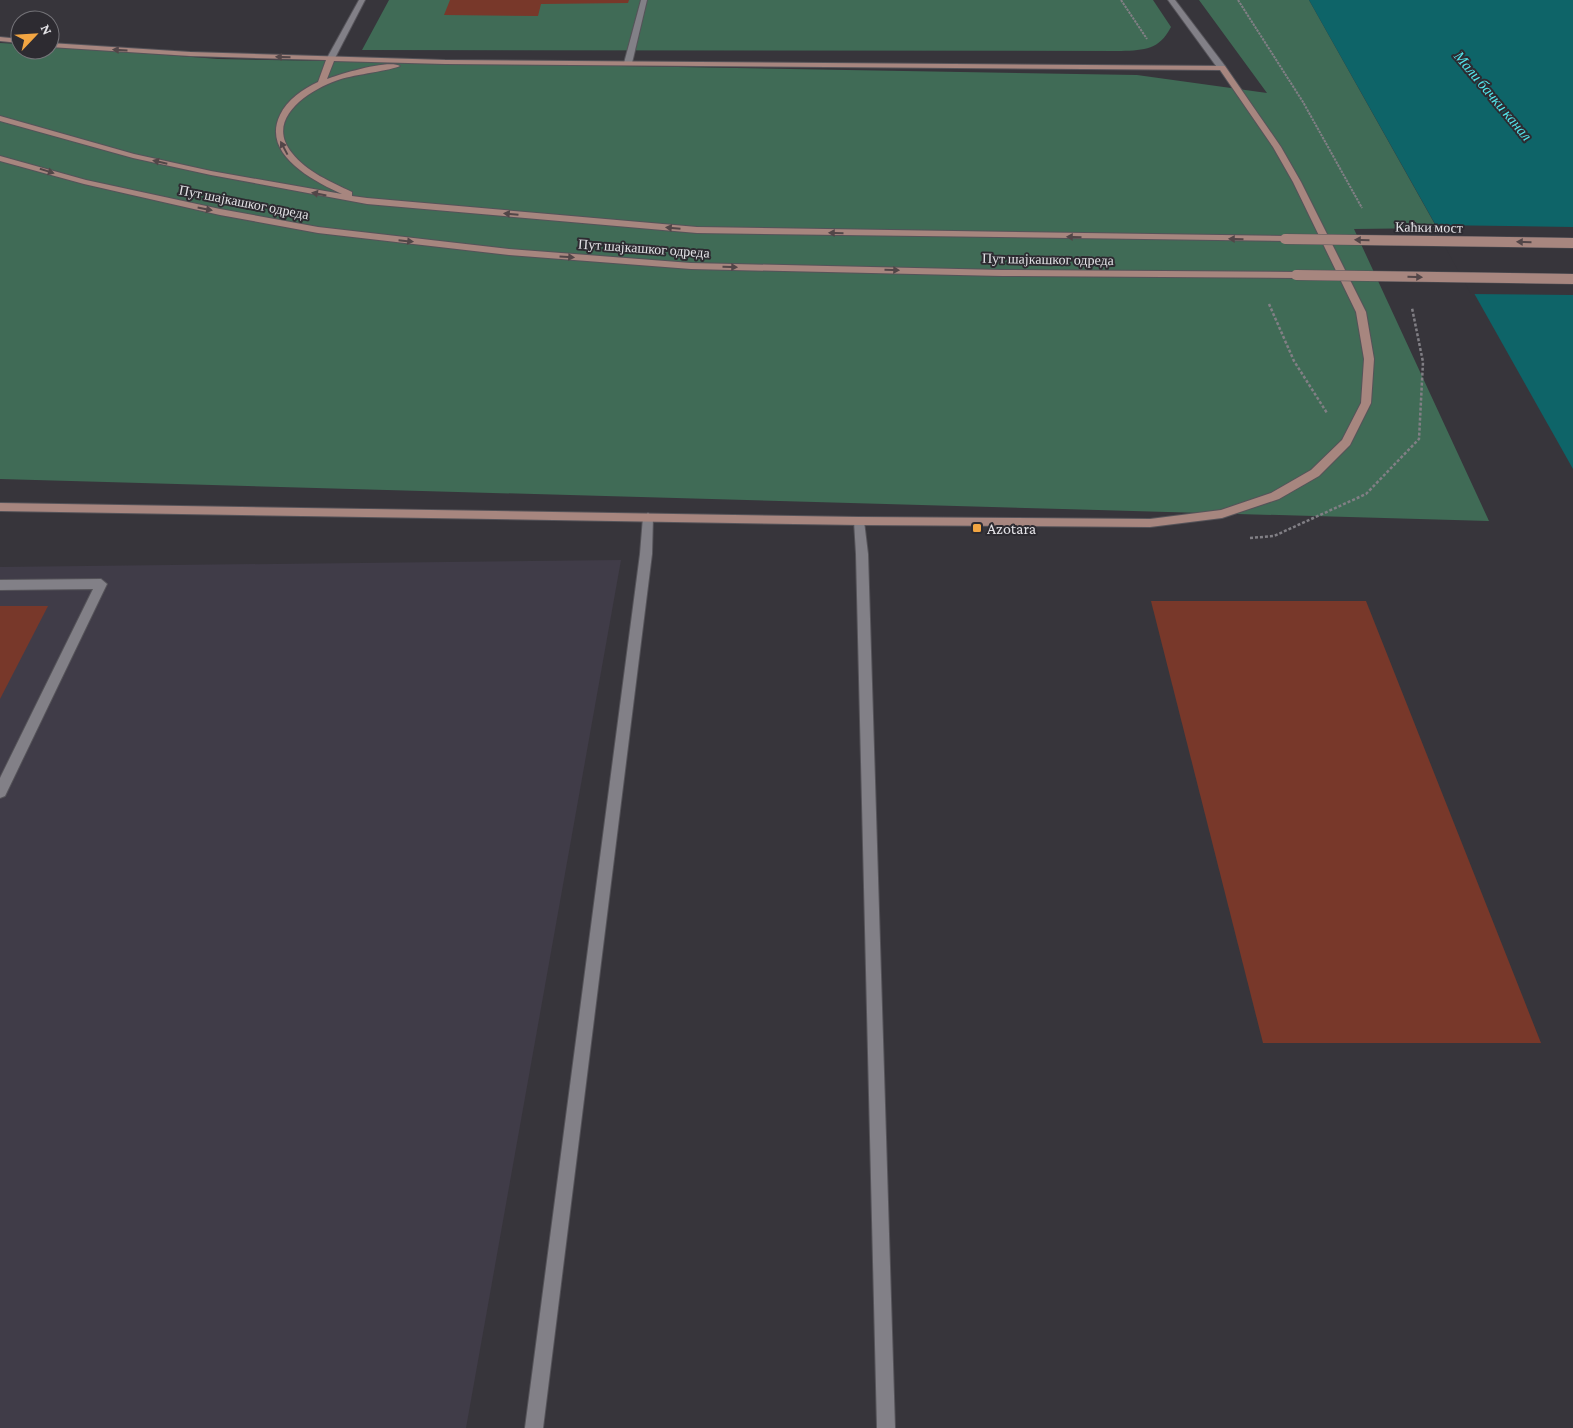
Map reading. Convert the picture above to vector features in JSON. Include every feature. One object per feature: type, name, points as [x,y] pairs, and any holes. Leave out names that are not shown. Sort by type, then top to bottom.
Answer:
[{"type":"main road","points":[[0,507],[859,521],[1150,523],[1222,514],[1275,496],[1315,473],[1348,438],[1366,403],[1369,359],[1361,312],[1297,182],[1277,147],[1222,68],[445,62],[190,54],[60,46]]},
{"type":"main road","points":[[321,84],[332,58]]},
{"type":"main road","points":[[367,201],[331,187],[288,156],[280,145],[278,132],[287,111],[304,93],[321,84],[348,75],[383,68],[445,62]]},
{"type":"main road","name":"Пут шајкашког одреда","points":[[0,118],[48,133],[143,158],[210,173],[367,201],[697,230],[1285,240]]},
{"type":"main road","name":"Пут шајкашког одреда","points":[[0,158],[84,182],[230,214],[328,232],[509,252],[691,266],[1002,273],[1573,279]]},
{"type":"main road","name":"Каћки мост","points":[[1285,240],[1573,243]]},
{"type":"street","points":[[332,58],[362,0]]},
{"type":"street","points":[[628,64],[644,0]]},
{"type":"street","points":[[1170,0],[1222,68]]},
{"type":"street","points":[[534,1428],[646,554],[648,517]]},
{"type":"street","points":[[859,521],[862,554],[886,1428]]},
{"type":"street","points":[[0,586],[101,584],[0,792]]},
{"type":"path","points":[[1121,0],[1166,68]]},
{"type":"path","points":[[1238,0],[1288,78],[1347,179],[1365,214]]},
{"type":"path","points":[[1246,538],[1274,536],[1366,494],[1419,439],[1423,362],[1413,309],[1408,300]]},
{"type":"path","points":[[1268,301],[1277,327],[1306,383],[1348,438]]},
{"type":"shaded area","points":[[621,560],[466,1428],[0,1428],[0,567]]},
{"type":"green space","points":[[389,0],[1153,0],[1171,27],[1162,40],[1150,47],[1121,51],[362,50]]},
{"type":"green space","points":[[1199,0],[1309,0],[1437,228],[1354,229],[1489,521],[0,479],[0,43],[10,44],[10,60],[60,60],[60,47],[218,59],[1137,75],[1267,93]]},
{"type":"water","name":"Мали бачки канал","points":[[1309,0],[1573,0],[1573,469]]},
{"type":"pier","points":[[1433,225],[1573,227],[1573,295],[1471,294]]},
{"type":"building","points":[[450,0],[629,0],[628,3],[541,4],[538,16],[444,15]]},
{"type":"building","points":[[1151,601],[1366,601],[1541,1043],[1263,1043]]},
{"type":"building","points":[[0,606],[48,606],[0,699]]},
{"type":"place","name":"Azotara","points":[[977,528]]}]
